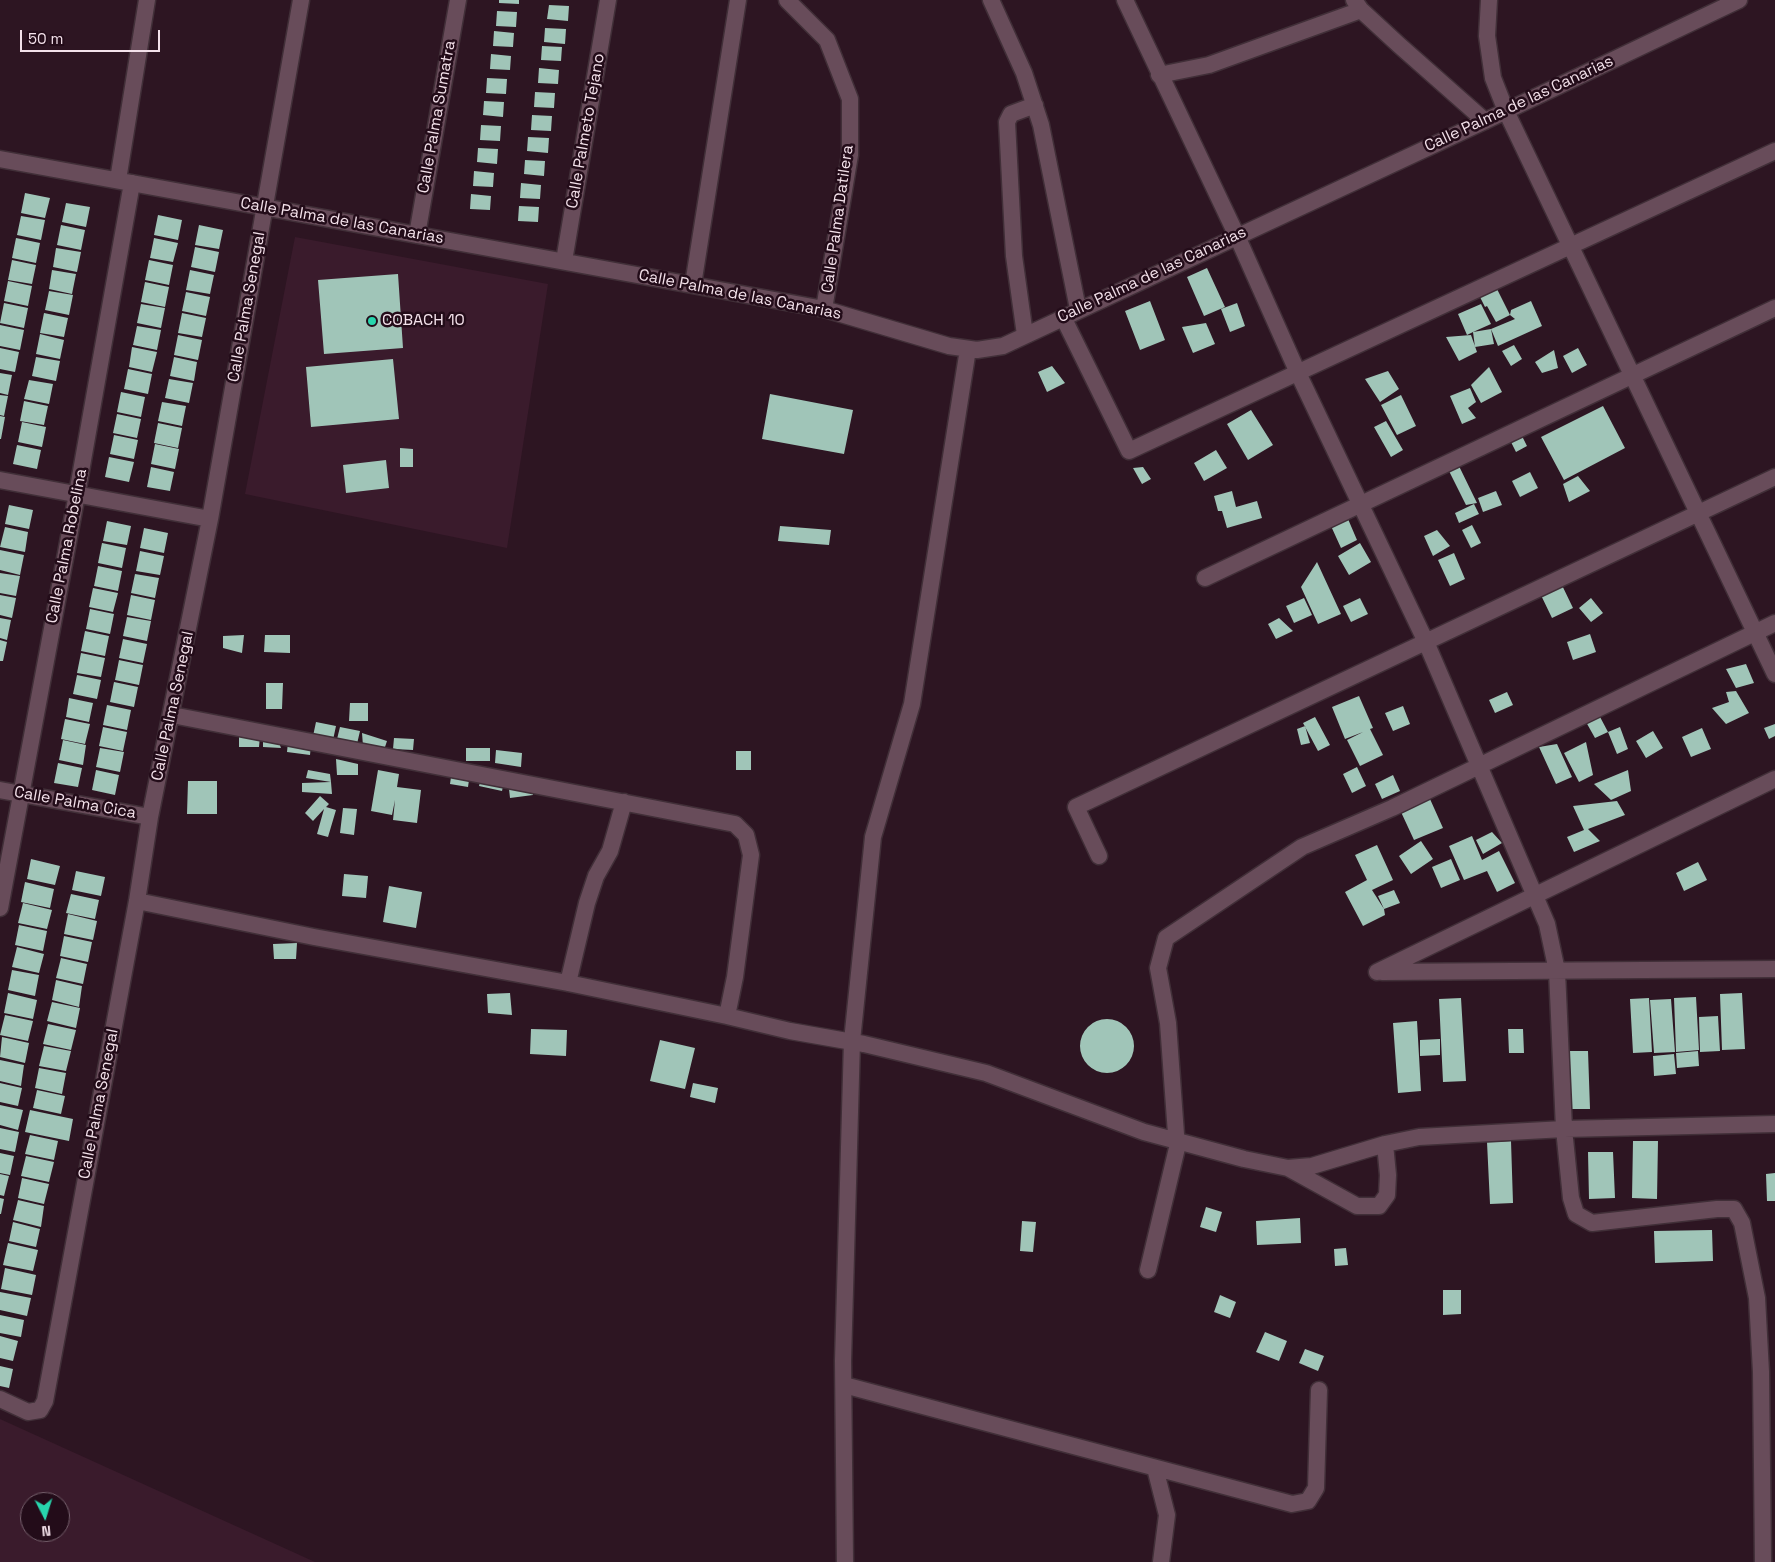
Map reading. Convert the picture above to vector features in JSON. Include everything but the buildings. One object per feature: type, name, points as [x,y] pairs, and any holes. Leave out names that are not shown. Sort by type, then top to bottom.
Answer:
[{"type":"street","name":"Calle Palma Robelina","points":[[0,908],[77,494],[125,181],[147,0]]},
{"type":"street","name":"Calle Palma Senegal","points":[[0,1399],[28,1412],[40,1410],[45,1401],[137,902],[150,817],[210,519],[301,0]]},
{"type":"street","name":"Calle Palma Sumatra","points":[[417,235],[458,0]]},
{"type":"street","name":"Calle Palmeto Tejano","points":[[564,261],[608,0]]},
{"type":"street","points":[[693,285],[738,0]]},
{"type":"street","name":"Calle Palma Datilera","points":[[787,0],[826,40],[850,98],[850,155],[824,308]]},
{"type":"street","points":[[991,0],[1024,73],[1042,125],[1078,309]]},
{"type":"street","points":[[1125,0],[1237,236],[1298,373],[1426,642],[1547,924],[1558,971],[1564,1129],[1571,1198],[1576,1214],[1592,1223],[1734,1209],[1742,1223],[1757,1298],[1761,1372],[1763,1562]]},
{"type":"street","points":[[1489,0],[1487,36],[1493,78],[1506,111],[1775,674]]},
{"type":"street","name":"Calle Palma de las Canarias","points":[[0,159],[824,308],[949,346],[977,350],[1003,346],[1078,309],[1485,121],[1739,0]]},
{"type":"street","points":[[1159,75],[1209,65],[1358,5],[1485,121]]},
{"type":"street","points":[[1025,335],[1014,256],[1008,122],[1011,114],[1035,105]]},
{"type":"street","points":[[1063,317],[1129,451],[1775,151]]},
{"type":"street","points":[[1205,578],[1775,308]]},
{"type":"street","points":[[845,1562],[844,1385],[852,1041],[873,837],[912,704],[968,349]]},
{"type":"street","points":[[1099,856],[1076,807],[1775,476]]},
{"type":"street","points":[[0,480],[210,519]]},
{"type":"street","points":[[1148,1270],[1177,1148],[1168,1023],[1158,968],[1166,938],[1302,846],[1392,808],[1775,623]]},
{"type":"street","points":[[172,715],[735,824],[746,835],[751,855],[727,1016]]},
{"type":"street","points":[[1775,779],[1377,972],[1775,969]]},
{"type":"street","name":"Calle Palma Cica","points":[[0,790],[150,817]]},
{"type":"street","points":[[568,983],[587,904],[596,876],[610,851],[624,802]]},
{"type":"street","points":[[137,902],[314,937],[568,983],[790,1031],[852,1041],[986,1073],[1144,1132],[1288,1168],[1357,1206],[1379,1206],[1387,1195],[1388,1175],[1385,1144]]},
{"type":"street","points":[[1288,1168],[1312,1166],[1385,1144],[1419,1137],[1564,1129],[1775,1124]]},
{"type":"street","points":[[844,1385],[1292,1504],[1308,1501],[1316,1488],[1319,1390]]},
{"type":"street","points":[[1156,1468],[1167,1515],[1161,1562]]},
{"type":"shaded area","points":[[295,237],[548,284],[507,548],[245,494]]},
{"type":"shaded area","points":[[0,1419],[315,1562],[0,1562]]},
{"type":"place","name":"COBACH 10","points":[[372,321]]}]
